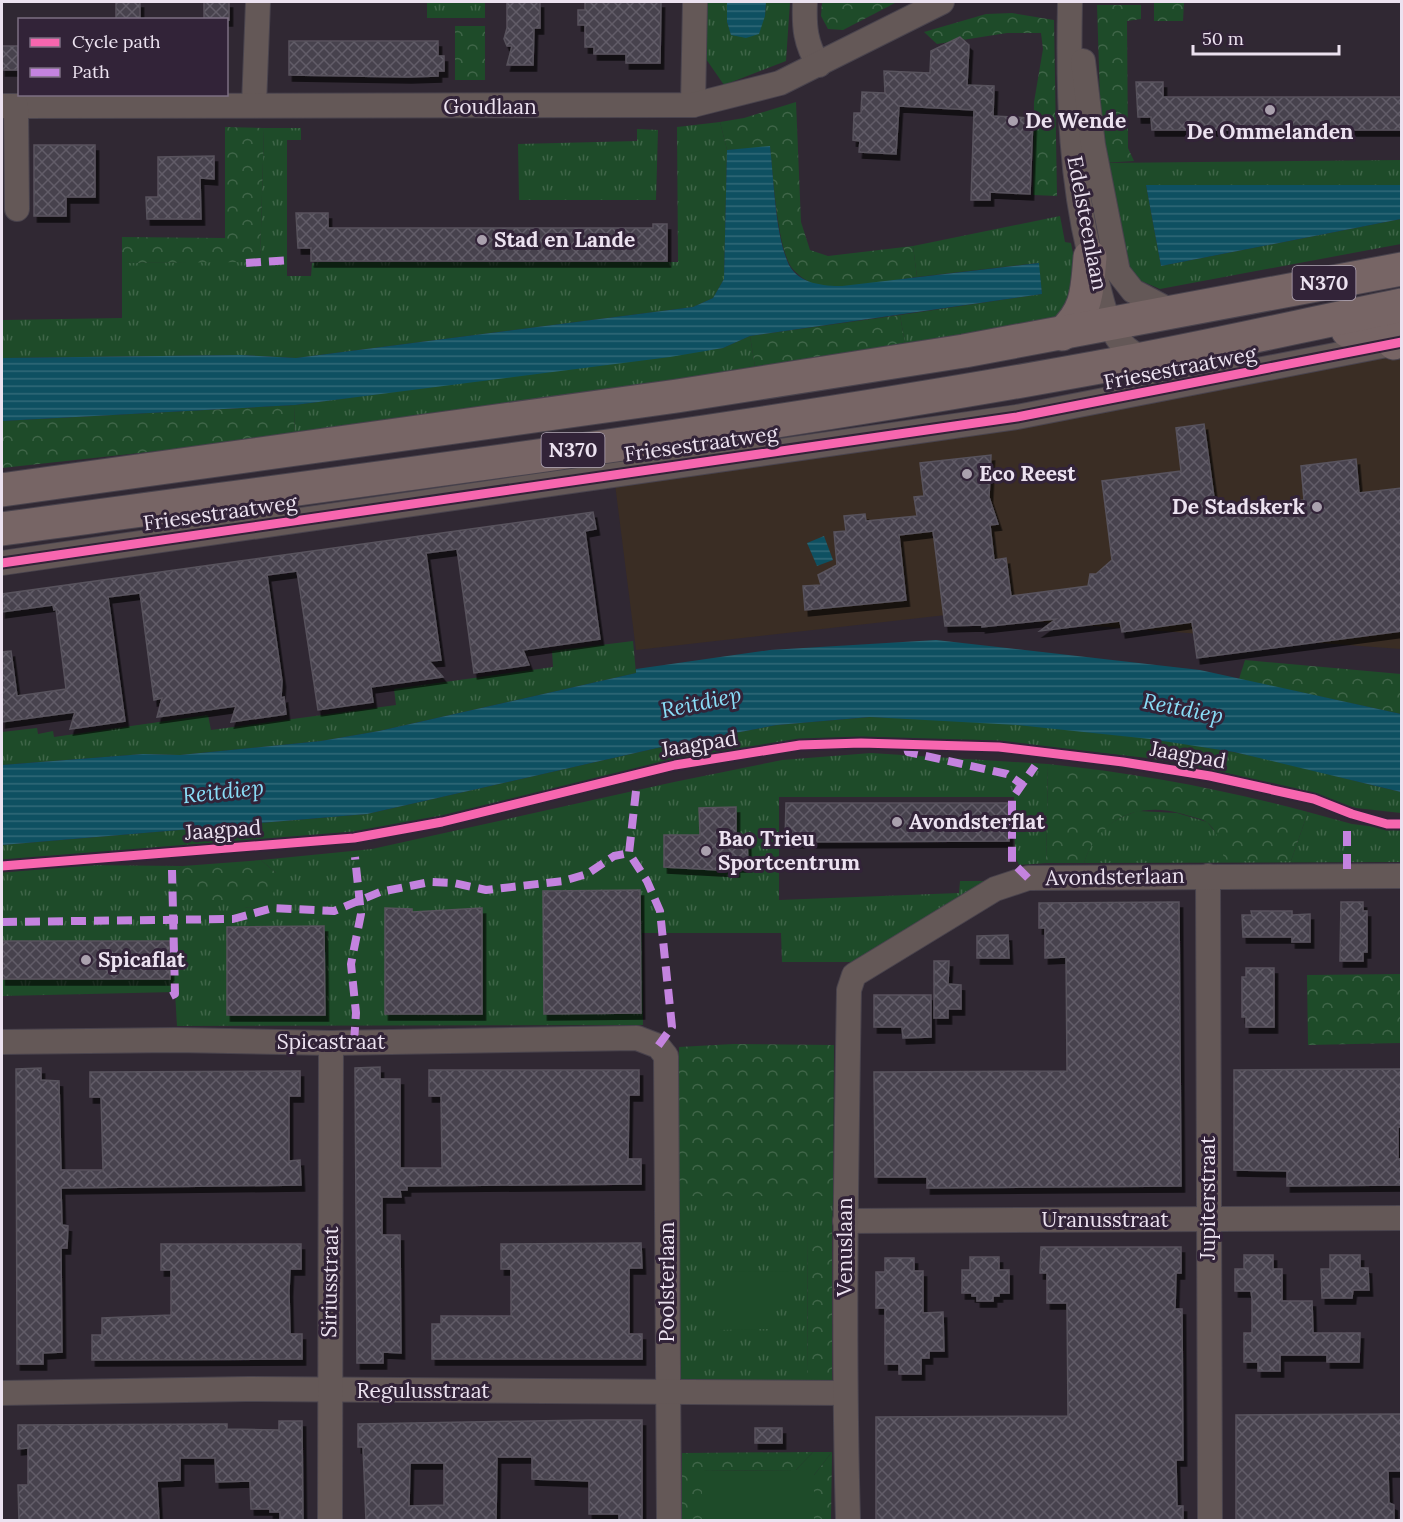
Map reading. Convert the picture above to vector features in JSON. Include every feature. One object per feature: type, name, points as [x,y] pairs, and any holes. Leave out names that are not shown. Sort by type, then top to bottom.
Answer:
[{"type":"highway","points":[[1062,334],[1077,320],[1103,261]]},
{"type":"highway","name":"N370","points":[[2,490],[688,394],[1062,334],[1401,269]]},
{"type":"highway","name":"Friesestraatweg","points":[[2,529],[680,435],[902,401],[1142,358],[1401,305]]},
{"type":"highway","points":[[1289,328],[1316,338],[1377,325],[1385,326],[1391,330],[1398,342]]},
{"type":"street","points":[[254,105],[258,2]]},
{"type":"street","points":[[693,105],[695,2]]},
{"type":"street","points":[[805,2],[804,26],[808,48],[819,64]]},
{"type":"street","name":"Goudlaan","points":[[17,209],[9,106],[693,105],[780,83],[942,2]]},
{"type":"street","name":"Edelsteenlaan","points":[[1070,2],[1069,93],[1073,157],[1103,261]]},
{"type":"street","name":"Edelsteenlaan","points":[[1084,2],[1082,43],[1087,108],[1110,325],[1119,341],[1142,358]]},
{"type":"street","points":[[1103,261],[1133,291],[1173,312]]},
{"type":"street","name":"Friesestraatweg","points":[[2,562],[1017,417],[1398,342]]},
{"type":"street","name":"Jupiterstraat","points":[[1208,876],[1210,1521]]},
{"type":"street","name":"Avondsterlaan","points":[[855,975],[995,889],[1028,878],[1401,876]]},
{"type":"street","name":"Venuslaan","points":[[848,1521],[844,1393],[845,1221],[849,990],[855,975]]},
{"type":"street","name":"Spicastraat","points":[[2,1042],[331,1043],[637,1038],[658,1046]]},
{"type":"street","name":"Siriusstraat","points":[[330,1521],[331,1043]]},
{"type":"street","name":"Poolsterlaan","points":[[658,1046],[666,1056],[669,1521]]},
{"type":"street","name":"Uranusstraat","points":[[845,1221],[1401,1218]]},
{"type":"street","name":"Regulusstraat","points":[[2,1393],[247,1389],[329,1391],[668,1390],[844,1393]]},
{"type":"shaded area","points":[[1401,351],[1401,649],[946,615],[636,650],[615,484]]},
{"type":"green space","points":[[427,2],[485,2],[485,18],[427,18]]},
{"type":"green space","points":[[706,2],[727,2],[727,22],[731,34],[765,16],[766,2],[790,2],[786,61],[724,85],[706,59]]},
{"type":"green space","points":[[822,2],[897,2],[843,30],[828,29],[821,16]]},
{"type":"green space","points":[[1154,3],[1184,3],[1183,21],[1154,21]]},
{"type":"green space","points":[[1097,5],[1141,5],[1141,19],[1127,21],[1128,148],[1134,161],[1102,163]]},
{"type":"green space","points":[[1012,13],[1054,20],[1057,196],[1033,195],[1034,102],[1043,49],[1041,33],[1007,33],[937,44],[924,32],[986,14]]},
{"type":"green space","points":[[455,26],[485,26],[485,80],[455,80]]},
{"type":"green space","points":[[796,102],[801,222],[810,250],[828,256],[913,246],[917,277],[830,287],[812,283],[792,268],[779,225],[770,147],[727,150],[720,122],[744,118]]},
{"type":"green space","points":[[720,122],[727,150],[724,279],[713,298],[693,307],[296,358],[240,355],[2,358],[2,320],[122,318],[122,263],[260,261],[264,128],[301,128],[301,140],[287,140],[287,276],[311,276],[312,263],[317,262],[678,262],[677,127]]},
{"type":"green space","points":[[225,127],[264,128],[260,262],[122,263],[122,237],[225,238]]},
{"type":"green space","points":[[637,129],[658,130],[656,200],[519,200],[518,144],[637,141]]},
{"type":"green space","points":[[1401,160],[1401,185],[1146,185],[1161,266],[1401,219],[1401,244],[1160,289],[1132,277],[1102,163]]},
{"type":"green space","points":[[1060,216],[1065,242],[1071,243],[1077,274],[1069,316],[906,349],[900,315],[1042,294],[1038,263],[917,277],[913,246]]},
{"type":"green space","points":[[900,315],[906,349],[756,373],[750,336]]},
{"type":"green space","points":[[750,336],[756,373],[294,436],[295,405],[723,348]]},
{"type":"green space","points":[[295,405],[294,436],[2,468],[2,421]]},
{"type":"green space","points":[[633,641],[636,673],[379,731],[321,741],[180,755],[143,754],[2,765],[2,732],[37,728],[38,734],[53,731],[54,737],[208,715],[211,730],[396,705],[394,689],[553,667],[552,651]]},
{"type":"green space","points":[[1245,660],[1401,674],[1401,714],[1239,679]]},
{"type":"green space","points":[[870,717],[961,720],[1052,727],[1143,737],[1233,752],[1401,792],[1401,813],[1356,808],[1227,773],[1148,758],[1015,744],[870,737],[780,744],[670,765],[370,833],[2,860],[2,845],[367,814],[666,746],[777,725]]},
{"type":"green space","points":[[871,753],[1048,764],[1046,863],[1019,865],[1015,856],[1014,797],[779,797],[779,900],[959,893],[960,881],[985,881],[855,962],[782,962],[781,933],[642,933],[643,1025],[177,1026],[175,992],[2,996],[2,872],[81,865],[183,866],[178,869],[207,892],[225,902],[261,909],[276,873],[261,860],[372,849],[782,760]]},
{"type":"green space","points":[[1048,764],[1179,783],[1308,812],[1291,861],[1225,861],[1217,836],[1206,822],[1183,814],[1151,810],[1136,812],[1110,824],[1091,847],[1084,863],[1046,863]]},
{"type":"green space","points":[[1138,811],[1177,813],[1207,822],[1216,833],[1291,861],[1308,812],[1352,824],[1401,830],[1401,862],[1084,863],[1093,843],[1104,829],[1111,823]]},
{"type":"green space","points":[[261,860],[276,873],[276,879],[275,889],[269,901],[261,909],[230,906],[220,901],[199,906],[179,902],[174,893],[178,869],[183,866]]},
{"type":"green space","points":[[1401,974],[1401,1043],[1308,1045],[1307,975]]},
{"type":"green space","points":[[733,1044],[834,1045],[833,1196],[678,1196],[679,1047]]},
{"type":"green space","points":[[678,1196],[833,1196],[832,1232],[808,1232],[807,1381],[677,1381]]},
{"type":"green space","points":[[808,1231],[832,1232],[832,1381],[807,1381]]},
{"type":"green space","points":[[791,1271],[791,1308],[769,1308],[769,1329],[720,1330],[720,1272]]},
{"type":"green space","points":[[813,1452],[796,1470],[702,1471],[702,1520],[682,1520],[682,1453]]},
{"type":"green space","points":[[813,1452],[832,1452],[814,1475],[814,1520],[702,1520],[702,1471],[796,1470]]},
{"type":"green space","points":[[832,1452],[831,1520],[814,1520],[814,1475]]},
{"type":"water","points":[[727,2],[766,2],[765,16],[759,34],[746,38],[731,35],[727,22]]},
{"type":"water","points":[[770,146],[778,223],[784,253],[793,271],[805,280],[812,283],[842,286],[1039,263],[1042,294],[750,336],[723,348],[670,357],[295,405],[2,421],[2,358],[240,355],[296,358],[693,307],[713,298],[724,279],[727,150]]},
{"type":"water","points":[[1146,185],[1401,185],[1401,219],[1161,266]]},
{"type":"water","points":[[824,536],[833,560],[817,566],[807,543]]},
{"type":"water","name":"Reitdiep","points":[[936,640],[1200,670],[1401,714],[1401,792],[1234,752],[1150,739],[1017,725],[870,717],[777,725],[666,746],[367,814],[2,845],[2,765],[143,754],[180,755],[321,741],[379,731],[636,673],[636,669],[770,650]]},
{"type":"building","points":[[116,2],[140,2],[140,18],[116,18]]},
{"type":"building","points":[[204,2],[229,2],[229,20],[228,18],[204,18]]},
{"type":"building","points":[[507,2],[540,2],[540,28],[534,28],[533,65],[507,65],[512,46],[507,46],[504,39],[507,28]]},
{"type":"building","points":[[585,2],[661,2],[660,63],[626,63],[626,54],[594,54],[594,47],[585,47],[585,25],[578,25],[578,10],[585,10]]},
{"type":"building","points":[[960,37],[969,45],[967,85],[994,86],[993,116],[1033,118],[1030,194],[990,192],[990,200],[971,200],[974,110],[899,106],[896,154],[859,152],[860,141],[853,140],[854,113],[861,113],[862,92],[885,93],[884,71],[930,73],[931,51]]},
{"type":"building","points":[[289,41],[438,41],[438,56],[444,56],[444,71],[438,71],[438,76],[408,77],[289,75]]},
{"type":"building","points":[[2,46],[18,46],[18,70],[2,70]]},
{"type":"building","name":"De Ommelanden","points":[[1136,82],[1163,82],[1163,97],[1401,97],[1401,130],[1152,130],[1151,117],[1138,117]]},
{"type":"building","points":[[34,145],[95,145],[95,197],[66,197],[66,216],[34,216]]},
{"type":"building","points":[[214,156],[214,179],[200,178],[201,219],[147,219],[146,197],[158,197],[158,157]]},
{"type":"building","name":"Stad en Lande","points":[[296,213],[328,213],[328,228],[653,228],[653,224],[667,224],[667,261],[311,261],[311,248],[298,248]]},
{"type":"building","points":[[1204,424],[1216,512],[1304,500],[1301,466],[1356,459],[1359,493],[1401,488],[1401,631],[1197,658],[1192,622],[1122,632],[1120,621],[1040,631],[1056,619],[982,627],[982,625],[945,626],[933,531],[899,535],[906,600],[805,610],[803,586],[821,585],[818,575],[837,565],[834,532],[846,531],[844,516],[865,514],[866,521],[917,516],[914,497],[924,496],[920,463],[991,455],[989,497],[998,524],[990,525],[994,560],[1006,558],[1011,596],[1088,586],[1090,574],[1096,574],[1112,560],[1102,481],[1181,471],[1176,428]]},
{"type":"building","points":[[593,512],[596,529],[585,531],[600,639],[523,650],[529,665],[474,673],[457,549],[426,553],[441,660],[429,661],[443,677],[371,687],[373,702],[318,710],[297,571],[267,575],[282,681],[281,698],[284,697],[286,714],[231,722],[236,706],[157,717],[162,698],[154,700],[140,593],[108,597],[125,721],[70,729],[75,712],[2,722],[2,652],[11,651],[17,696],[66,689],[56,609],[54,610],[53,605],[2,612],[2,594]]},
{"type":"building","name":"Avondsterflat","points":[[786,803],[1009,803],[1009,841],[785,842]]},
{"type":"building","name":"Bao Trieu Sportcentrum","points":[[736,807],[736,835],[747,835],[748,866],[736,866],[736,871],[664,867],[664,835],[700,835],[699,808]]},
{"type":"building","points":[[640,890],[641,1013],[544,1014],[543,891]]},
{"type":"building","points":[[1179,902],[1181,1186],[927,1188],[927,1177],[875,1177],[874,1072],[1067,1071],[1066,957],[1045,958],[1045,928],[1039,928],[1039,903]]},
{"type":"building","points":[[1341,902],[1363,902],[1363,911],[1367,911],[1367,952],[1363,952],[1363,961],[1340,961]]},
{"type":"building","points":[[385,908],[412,909],[412,912],[482,908],[482,1014],[385,1014]]},
{"type":"building","points":[[1251,911],[1292,911],[1292,915],[1310,914],[1310,942],[1292,942],[1292,937],[1243,937],[1242,915],[1252,915]]},
{"type":"building","points":[[324,926],[325,1015],[227,1015],[227,927]]},
{"type":"building","points":[[1008,935],[1009,958],[977,958],[977,936]]},
{"type":"building","name":"Spicaflat","points":[[2,941],[170,941],[170,979],[2,979]]},
{"type":"building","points":[[934,961],[949,961],[948,984],[961,985],[961,1009],[948,1009],[948,1018],[934,1018]]},
{"type":"building","points":[[1246,968],[1274,968],[1274,1027],[1246,1027],[1246,1017],[1242,1017],[1242,977],[1246,977]]},
{"type":"building","points":[[874,995],[931,995],[931,1037],[903,1038],[902,1027],[874,1027]]},
{"type":"building","points":[[380,1067],[380,1079],[400,1079],[400,1168],[442,1168],[441,1096],[429,1096],[429,1070],[639,1070],[639,1095],[629,1095],[628,1159],[641,1159],[641,1184],[407,1186],[407,1190],[400,1190],[401,1197],[382,1197],[382,1235],[400,1235],[401,1353],[383,1352],[383,1363],[357,1363],[355,1068]]},
{"type":"building","points":[[41,1068],[41,1080],[59,1081],[61,1170],[103,1170],[101,1097],[90,1097],[90,1072],[300,1071],[300,1096],[289,1096],[289,1161],[300,1160],[301,1185],[61,1188],[62,1225],[68,1226],[67,1248],[61,1248],[62,1352],[43,1353],[43,1364],[17,1364],[16,1069]]},
{"type":"building","points":[[1401,1069],[1401,1127],[1398,1127],[1398,1159],[1401,1159],[1401,1185],[1287,1186],[1287,1171],[1234,1170],[1234,1070]]},
{"type":"building","points":[[641,1243],[642,1268],[629,1268],[629,1334],[642,1334],[642,1359],[432,1359],[432,1324],[441,1324],[441,1316],[511,1316],[511,1269],[501,1269],[501,1244]]},
{"type":"building","points":[[161,1244],[301,1244],[301,1269],[290,1269],[289,1291],[290,1334],[302,1334],[302,1359],[92,1360],[92,1335],[102,1335],[102,1318],[171,1315],[171,1270],[161,1270]]},
{"type":"building","points":[[1041,1247],[1181,1247],[1181,1273],[1176,1273],[1175,1309],[1182,1309],[1183,1460],[1176,1460],[1177,1506],[1183,1506],[1183,1521],[876,1521],[876,1417],[1068,1416],[1067,1303],[1047,1303],[1047,1273],[1040,1273]]},
{"type":"building","points":[[1244,1255],[1273,1255],[1273,1269],[1282,1269],[1282,1301],[1312,1301],[1313,1333],[1360,1333],[1359,1362],[1327,1362],[1327,1355],[1280,1355],[1280,1371],[1258,1371],[1258,1362],[1244,1362],[1244,1333],[1252,1333],[1252,1299],[1251,1291],[1235,1291],[1235,1269],[1244,1269]]},
{"type":"building","points":[[1330,1255],[1360,1255],[1360,1268],[1368,1268],[1369,1290],[1353,1290],[1352,1298],[1322,1298],[1321,1269],[1330,1269]]},
{"type":"building","points":[[970,1257],[999,1257],[999,1270],[1009,1270],[1009,1293],[999,1293],[999,1296],[993,1296],[993,1301],[977,1301],[977,1296],[972,1296],[972,1293],[962,1293],[962,1270],[970,1270]]},
{"type":"building","points":[[885,1258],[914,1258],[914,1271],[923,1271],[923,1313],[943,1312],[944,1351],[929,1351],[929,1358],[921,1358],[921,1374],[899,1374],[899,1364],[885,1364],[885,1308],[876,1308],[876,1272],[885,1272]]},
{"type":"building","points":[[1401,1414],[1401,1471],[1388,1471],[1389,1503],[1394,1505],[1394,1521],[1236,1520],[1236,1415]]},
{"type":"building","points":[[642,1420],[642,1521],[619,1521],[619,1514],[589,1514],[589,1481],[532,1479],[532,1457],[497,1457],[496,1521],[366,1521],[363,1447],[358,1447],[358,1424]],"holes":[[[410,1463],[444,1463],[444,1505],[409,1506]]]},
{"type":"building","points":[[279,1421],[302,1421],[303,1521],[280,1521],[280,1512],[270,1512],[270,1509],[251,1509],[250,1481],[216,1482],[215,1458],[180,1458],[180,1480],[157,1481],[159,1521],[19,1521],[18,1485],[28,1485],[28,1448],[18,1449],[18,1425],[227,1424],[227,1429],[279,1430]]},
{"type":"building","points":[[755,1428],[782,1428],[782,1443],[755,1443]]},
{"type":"marked path","points":[[246,263],[291,260]]},
{"type":"marked path","points":[[907,747],[908,752],[1007,774],[1023,785]]},
{"type":"marked path","points":[[1028,878],[1012,862],[1012,799],[1035,766]]},
{"type":"marked path","points":[[636,791],[629,853],[647,881],[660,911],[672,1027],[658,1046]]},
{"type":"marked path","points":[[1347,831],[1347,876]]},
{"type":"marked path","points":[[2,922],[233,919],[273,908],[334,911],[380,892],[430,882],[454,883],[486,890],[563,881],[587,874],[614,856],[629,853]]},
{"type":"marked path","points":[[354,1042],[356,1013],[351,964],[361,914],[355,857]]},
{"type":"marked path","points":[[171,996],[175,994],[172,870]]},
{"type":"cycle path","points":[[2,563],[1017,417],[1402,342]]},
{"type":"cycle path","name":"Jaagpad","points":[[2,866],[354,838],[442,822],[675,765],[800,745],[861,743],[999,747],[1123,762],[1210,776],[1314,799],[1352,814],[1387,824],[1402,824]]},
{"type":"place","name":"De Ommelanden","points":[[1270,110]]},
{"type":"place","name":"De Wende","points":[[1013,121]]},
{"type":"place","name":"Stad en Lande","points":[[482,240]]},
{"type":"place","name":"Eco Reest","points":[[967,474]]},
{"type":"place","name":"De Stadskerk","points":[[1317,507]]},
{"type":"place","name":"Avondsterflat","points":[[897,822]]},
{"type":"place","name":"Bao Trieu Sportcentrum","points":[[706,851]]},
{"type":"place","name":"Spicaflat","points":[[86,960]]}]
